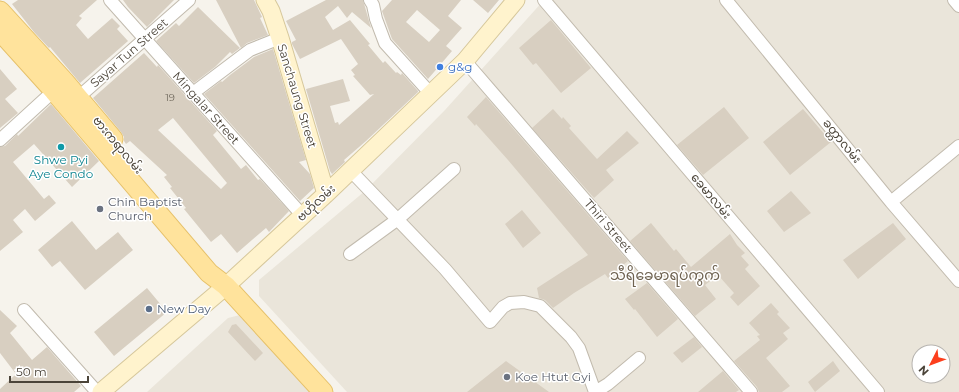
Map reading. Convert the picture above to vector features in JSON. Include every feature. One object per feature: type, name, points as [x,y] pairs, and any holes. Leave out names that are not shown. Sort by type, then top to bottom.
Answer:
[{"type":"main road","name":"Sanchaung Street","points":[[265,0],[271,11],[280,38],[326,194]]},
{"type":"main road","name":"ဗဟိုလမ်း","points":[[101,392],[226,286],[351,171],[465,61],[516,0]]},
{"type":"main road","name":"ဗားကရာလမ်း","points":[[0,11],[209,273],[226,286],[323,392]]},
{"type":"main road","name":"ဗားကရာလမ်း","points":[[0,31],[59,86]]},
{"type":"street","name":"Mingalar Street","points":[[110,0],[303,216]]},
{"type":"street","name":"Sayar Tun Street","points":[[73,102],[189,0]]},
{"type":"street","name":"ခေမာလမ်း","points":[[544,0],[877,392]]},
{"type":"street","name":"ခတ္တာလမ်း","points":[[726,0],[891,202],[959,281]]},
{"type":"street","points":[[954,0],[959,6]]},
{"type":"street","points":[[374,2],[376,19],[385,43],[430,94]]},
{"type":"street","points":[[193,93],[250,50],[280,38]]},
{"type":"street","name":"Thiri Street","points":[[465,61],[751,392]]},
{"type":"street","points":[[0,140],[59,86]]},
{"type":"street","points":[[891,202],[959,146]]},
{"type":"street","points":[[350,254],[398,219],[454,169]]},
{"type":"street","points":[[351,171],[445,269],[490,322],[503,307],[510,303],[524,302],[540,306],[571,337],[579,348],[595,392],[608,384],[639,358]]},
{"type":"street","points":[[24,310],[96,392]]},
{"type":"shaded area","points":[[544,0],[959,0],[959,392],[347,392],[259,296],[259,280],[365,191],[445,110]]},
{"type":"shaded area","points":[[240,315],[310,392],[147,392],[228,318]]},
{"type":"building","points":[[18,0],[97,0],[79,16],[82,18],[76,25],[88,39],[112,18],[120,26],[117,29],[128,41],[80,83],[50,47],[49,48],[34,32],[12,4]]},
{"type":"building","points":[[123,0],[174,0],[147,27]]},
{"type":"building","points":[[216,0],[254,0],[268,35],[247,43],[241,48]]},
{"type":"building","points":[[326,0],[363,0],[371,28],[352,12],[347,18],[338,6],[325,17],[333,30],[350,20],[370,44],[368,45],[383,63],[385,61],[396,73],[397,72],[401,75],[402,73],[418,91],[344,160],[345,162],[332,174],[306,89],[343,79],[350,101],[330,106],[335,123],[338,122],[339,125],[374,94],[370,95],[353,76],[355,75],[351,70],[358,64],[341,39],[300,59],[292,44],[292,42],[296,40],[286,21]]},
{"type":"building","points":[[392,0],[461,0],[448,16],[462,28],[446,46],[452,51],[428,79],[392,39],[382,11]],"holes":[[[417,10],[440,30],[429,42],[406,22]]]},
{"type":"building","points":[[473,0],[499,0],[488,13]]},
{"type":"building","points":[[198,7],[240,48],[232,54],[230,52],[215,67],[194,83],[156,41],[176,23],[179,26]]},
{"type":"building","points":[[551,20],[591,68],[561,93],[536,63],[533,65],[519,48]]},
{"type":"building","points":[[273,49],[306,160],[299,162],[310,174],[314,188],[300,201],[204,94],[254,57]]},
{"type":"building","points":[[144,53],[157,67],[158,65],[217,131],[213,135],[241,169],[246,165],[258,180],[260,179],[289,211],[269,232],[266,228],[237,253],[221,234],[211,242],[184,209],[186,208],[170,188],[172,187],[164,177],[167,175],[130,141],[126,144],[121,132],[93,98]],"holes":[[[173,118],[227,183],[221,189],[158,130]]]},
{"type":"building","points":[[0,69],[17,89],[5,99],[18,113],[0,128]]},
{"type":"building","points":[[486,97],[628,261],[608,278],[605,274],[553,308],[545,300],[539,298],[537,288],[588,255],[508,160],[476,124],[475,126],[467,117]]},
{"type":"building","points":[[51,104],[99,161],[72,187],[34,144],[13,162],[44,199],[49,195],[56,203],[35,221],[25,209],[13,220],[23,232],[0,251],[0,147],[5,146],[17,134],[18,136]]},
{"type":"building","points":[[724,107],[749,138],[703,175],[677,145]]},
{"type":"building","points":[[553,109],[571,126],[569,128],[597,159],[627,131],[639,143],[606,170],[614,180],[594,198],[532,128]]},
{"type":"building","points":[[803,109],[831,142],[790,175],[763,142]]},
{"type":"building","points":[[791,191],[811,213],[784,232],[767,211]]},
{"type":"building","points":[[522,210],[541,233],[523,248],[505,224]]},
{"type":"building","points":[[72,221],[96,250],[118,232],[133,250],[85,290],[60,261],[52,267],[38,250]]},
{"type":"building","points":[[651,223],[674,251],[676,249],[691,267],[730,234],[737,245],[745,253],[741,256],[749,265],[745,269],[760,286],[738,306],[730,297],[734,293],[718,275],[705,285],[716,299],[695,316],[630,241]]},
{"type":"building","points":[[893,223],[906,239],[858,279],[843,260]]},
{"type":"building","points":[[647,283],[678,319],[657,337],[635,309],[634,310],[625,299]]},
{"type":"building","points":[[147,288],[167,312],[114,356],[94,332]]},
{"type":"building","points":[[771,303],[779,312],[777,314],[790,328],[783,333],[788,339],[766,358],[790,386],[782,392],[759,392],[757,387],[734,361],[760,340],[757,336],[760,335],[749,323]]},
{"type":"building","points":[[0,310],[17,326],[10,333],[32,360],[47,347],[81,386],[74,392],[0,392],[0,389],[16,374],[0,353]]},
{"type":"building","points":[[236,324],[263,353],[255,361],[228,332],[232,325]]},
{"type":"building","points":[[694,337],[702,347],[682,363],[673,353]]},
{"type":"building","name":"Koe Htut Gyi","points":[[506,361],[549,392],[467,392]]},
{"type":"building","points":[[833,361],[840,371],[815,392],[808,382]]},
{"type":"building","points":[[723,371],[739,390],[736,392],[698,392]]},
{"type":"place","name":"g&g","points":[[440,67]]},
{"type":"place","name":"Shwe Pyi Aye Condo","points":[[61,147]]},
{"type":"place","name":"Chin Baptist Church","points":[[100,209]]},
{"type":"place","name":"New Day","points":[[149,309]]},
{"type":"place","name":"Koe Htut Gyi","points":[[507,377]]},
{"type":"district","name":"သီရိခေမာရပ်ကွက်","points":[[665,275]]}]
